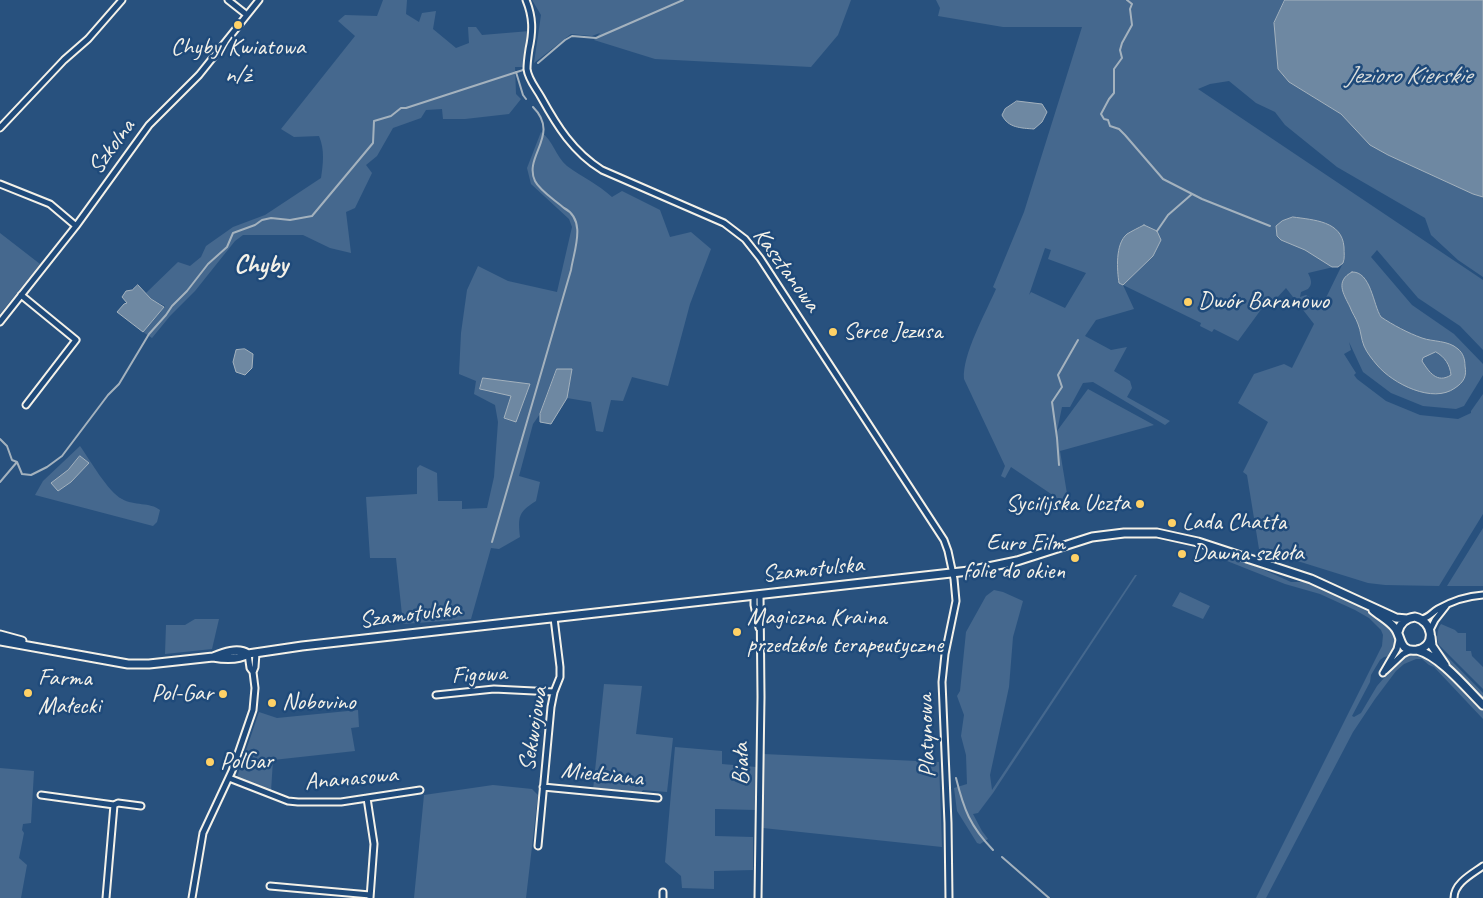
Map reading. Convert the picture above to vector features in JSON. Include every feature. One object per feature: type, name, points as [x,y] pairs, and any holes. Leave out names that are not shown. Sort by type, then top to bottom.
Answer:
[{"type":"street","points":[[0,128],[64,60],[88,38],[122,0]]},
{"type":"street","points":[[228,0],[247,15]]},
{"type":"street","name":"Szkolna","points":[[0,322],[76,226],[149,125],[199,75],[259,0]]},
{"type":"street","name":"Kasztanowa","points":[[526,0],[530,10],[532,29],[527,62],[528,73],[566,138],[577,151],[602,170],[724,223],[738,233],[752,247],[939,531],[948,551],[952,573]]},
{"type":"street","points":[[0,184],[50,204],[76,226]]},
{"type":"street","points":[[21,295],[76,340],[26,404]]},
{"type":"street","name":"Szamotulska","points":[[0,641],[128,664],[149,664],[213,657],[235,658],[256,653],[984,569],[1018,561],[1092,537],[1149,532],[1182,538],[1243,557],[1324,585],[1396,618],[1407,619]]},
{"type":"street","name":"Platynowa","points":[[949,898],[942,682],[945,654],[955,606],[952,573]]},
{"type":"street","name":"Biała","points":[[757,595],[760,630],[761,697],[758,898]]},
{"type":"street","points":[[1421,619],[1460,599],[1483,595]]},
{"type":"street","name":"Szamotulska","points":[[1366,605],[1390,622],[1398,636]]},
{"type":"street","points":[[1446,606],[1435,620],[1430,632],[1425,646],[1403,654],[1382,673],[1397,649],[1400,626],[1407,619],[1415,617],[1426,622],[1430,632],[1432,646],[1448,669],[1483,705]]},
{"type":"street","name":"Sekwojowa","points":[[538,846],[554,692],[560,677],[554,618]]},
{"type":"street","name":"Szamotulska","points":[[0,634],[30,645]]},
{"type":"street","points":[[1398,636],[1403,645],[1424,652],[1448,669]]},
{"type":"street","points":[[253,672],[256,667],[256,653]]},
{"type":"street","points":[[192,898],[203,833],[229,778],[253,710],[255,690],[248,654]]},
{"type":"street","name":"Figowa","points":[[436,695],[494,689],[554,692]]},
{"type":"street","name":"Ananasowa","points":[[229,778],[293,802],[341,802],[420,790]]},
{"type":"street","name":"Miedziana","points":[[543,787],[658,798]]},
{"type":"street","points":[[41,795],[114,806],[118,803],[141,806]]},
{"type":"street","points":[[270,886],[370,896],[374,844],[367,798]]},
{"type":"street","points":[[106,898],[114,806]]},
{"type":"street","points":[[1454,898],[1454,893],[1461,883],[1483,866]]},
{"type":"shaded area","points":[[383,0],[407,0],[406,14],[419,22],[422,13],[436,11],[433,29],[456,48],[469,43],[468,27],[476,27],[482,35],[530,31],[525,46],[523,67],[515,67],[516,94],[521,99],[509,114],[465,119],[443,119],[442,109],[426,110],[421,118],[393,128],[377,156],[366,165],[372,173],[355,208],[346,212],[351,253],[330,248],[303,235],[243,235],[235,241],[195,291],[170,316],[152,338],[143,332],[165,306],[151,299],[146,293],[178,262],[190,266],[201,257],[206,246],[233,227],[265,215],[321,178],[323,152],[319,136],[294,137],[281,129],[355,36],[338,21],[345,15],[377,16]]},
{"type":"shaded area","points":[[532,0],[851,0],[838,35],[811,67],[655,59],[594,40],[600,33],[592,36],[571,34],[534,63],[541,15]]},
{"type":"shaded area","points":[[936,0],[1285,0],[1274,23],[1278,69],[1289,82],[1341,114],[1370,145],[1388,155],[1483,197],[1483,277],[1458,260],[1431,235],[1425,218],[1337,167],[1285,125],[1275,112],[1256,103],[1229,81],[1210,84],[1198,89],[1483,280],[1483,350],[1460,326],[1418,298],[1377,250],[1371,257],[1412,305],[1454,334],[1483,364],[1483,375],[1464,406],[1456,409],[1423,406],[1391,393],[1363,372],[1349,342],[1351,350],[1344,354],[1356,373],[1354,375],[1357,379],[1386,401],[1420,415],[1458,419],[1471,413],[1483,394],[1483,514],[1439,586],[1368,583],[1259,549],[1247,475],[1243,472],[1268,422],[1238,403],[1254,374],[1284,364],[1292,368],[1314,324],[1286,288],[1273,302],[1268,300],[1238,341],[1214,329],[1212,332],[1200,326],[1201,323],[1123,285],[1134,309],[1096,320],[1085,336],[1111,350],[1127,347],[1114,371],[1130,381],[1132,388],[1127,397],[1170,421],[1165,425],[1093,382],[1083,383],[1070,407],[1062,407],[1057,431],[1088,389],[1154,425],[1060,451],[1069,506],[1011,467],[1005,478],[1001,476],[1005,466],[964,379],[964,369],[981,321],[996,289],[993,287],[1024,212],[1082,27],[1003,27],[938,16],[940,8]],"holes":[[[1045,248],[1051,250],[1048,259],[1086,273],[1065,308],[1031,292],[1029,295]],[[1342,265],[1320,310],[1311,298],[1306,295],[1300,297],[1301,292],[1308,289],[1311,285],[1308,273]]]},
{"type":"shaded area","points":[[541,132],[549,139],[567,166],[612,197],[622,191],[660,210],[670,237],[691,232],[711,249],[690,304],[668,386],[632,377],[623,401],[611,400],[603,432],[596,431],[591,402],[567,398],[572,369],[557,369],[540,414],[533,424],[519,476],[540,482],[536,501],[526,508],[520,516],[520,537],[499,549],[491,548],[471,619],[403,624],[396,558],[370,558],[366,497],[417,494],[417,468],[420,465],[437,473],[438,501],[462,501],[462,509],[487,508],[494,477],[498,422],[495,405],[474,394],[476,381],[459,374],[461,333],[467,290],[478,266],[508,281],[557,292],[572,227],[569,219],[531,184],[527,168]],"holes":[[[483,378],[530,384],[516,421],[504,418],[511,396]]]},
{"type":"shaded area","points":[[0,233],[40,264],[0,314]]},
{"type":"shaded area","points":[[80,446],[105,483],[122,499],[132,503],[152,506],[160,510],[157,522],[153,526],[35,495],[43,481]]},
{"type":"shaded area","points":[[1483,528],[1483,586],[1447,586]]},
{"type":"shaded area","points":[[1206,550],[1253,565],[1291,582],[1305,582],[1316,586],[1361,606],[1389,625],[1395,632],[1396,645],[1389,656],[1380,660],[1352,716],[1354,717],[1361,713],[1377,686],[1404,655],[1413,653],[1419,653],[1434,661],[1483,710],[1483,719],[1434,667],[1422,659],[1416,659],[1404,664],[1396,671],[1375,699],[1353,732],[1266,898],[1256,898],[1382,646],[1383,635],[1381,630],[1369,618],[1355,610],[1320,594],[1285,584],[1207,553],[1201,559]]},
{"type":"shaded area","points":[[1135,575],[1137,575],[993,793],[978,813],[973,814],[988,839],[980,844],[977,843],[957,811],[954,788],[967,784],[966,755],[961,736],[964,715],[957,696],[960,691],[966,632],[986,596],[994,590],[1023,601],[1013,637],[1009,687],[990,775],[992,790]]},
{"type":"shaded area","points":[[1180,592],[1210,606],[1203,619],[1172,606]]},
{"type":"shaded area","points":[[195,619],[219,619],[212,649],[165,654],[166,625],[185,625]]},
{"type":"shaded area","points":[[1435,623],[1437,646],[1483,693],[1483,700],[1455,672],[1436,649],[1432,637]]},
{"type":"shaded area","points":[[1441,624],[1458,633],[1466,633],[1466,651],[1471,651],[1472,656],[1483,667],[1483,689],[1439,645],[1437,634]]},
{"type":"shaded area","points":[[604,684],[642,686],[636,734],[673,738],[667,792],[643,790],[641,793],[593,790]]},
{"type":"shaded area","points":[[358,710],[359,727],[351,728],[355,751],[273,760],[271,791],[237,777],[259,712],[277,718]]},
{"type":"shaded area","points":[[675,747],[722,751],[722,764],[756,767],[756,810],[715,809],[715,836],[753,837],[753,870],[714,871],[714,889],[682,888],[681,876],[665,862]]},
{"type":"shaded area","points":[[763,754],[939,762],[942,847],[763,828]]},
{"type":"shaded area","points":[[0,768],[34,771],[31,823],[23,824],[22,830],[24,833],[19,858],[27,865],[21,898],[0,898]]},
{"type":"shaded area","points":[[493,785],[532,789],[538,795],[526,898],[414,898],[424,795]]},
{"type":"water","name":"Jezioro Kierskie","points":[[1285,0],[1483,0],[1483,197],[1388,155],[1370,145],[1341,114],[1289,82],[1278,69],[1274,23]]},
{"type":"water","points":[[1017,101],[1042,104],[1047,112],[1042,122],[1034,129],[1015,127],[1008,123],[1002,115],[1005,109]]},
{"type":"water","points":[[1293,217],[1326,223],[1333,227],[1342,238],[1344,247],[1343,263],[1338,267],[1332,267],[1305,250],[1281,240],[1277,236],[1276,226],[1282,221]]},
{"type":"water","points":[[1144,225],[1157,231],[1161,240],[1153,256],[1123,285],[1119,283],[1118,271],[1120,244],[1127,234]]},
{"type":"water","points":[[1352,272],[1358,273],[1363,277],[1371,290],[1381,317],[1411,334],[1450,344],[1460,351],[1466,370],[1461,383],[1446,392],[1436,394],[1425,393],[1403,385],[1384,372],[1365,349],[1360,329],[1343,292],[1342,283]],"holes":[[[1436,352],[1450,368],[1451,375],[1442,378],[1434,376],[1422,361],[1423,358]]]},
{"type":"water","points":[[138,285],[151,299],[164,307],[143,332],[117,312],[127,303],[122,297],[126,291],[132,290]]},
{"type":"water","points":[[245,349],[253,354],[252,368],[245,375],[236,372],[233,362],[236,350]]},
{"type":"water","points":[[557,369],[572,369],[567,398],[551,424],[540,422],[540,414]]},
{"type":"water","points":[[483,378],[530,384],[516,422],[504,418],[511,396],[480,389]]},
{"type":"water","points":[[80,456],[89,463],[71,482],[58,491],[51,483],[68,470]]},
{"type":"waterway","points":[[538,63],[572,36],[596,38],[683,0]]},
{"type":"waterway","points":[[1127,0],[1132,4],[1130,9],[1132,25],[1122,43],[1120,50],[1122,58],[1114,69],[1114,93],[1101,114],[1104,119],[1108,120],[1110,126],[1119,129],[1125,135],[1163,179],[1202,199],[1270,226]]},
{"type":"waterway","points":[[0,439],[7,446],[12,460],[17,462],[22,474],[31,475],[47,467],[62,456],[108,395],[119,384],[149,334],[208,264],[227,247],[233,233],[271,218],[290,220],[312,216],[373,143],[374,121],[391,116],[401,108],[523,70]]},
{"type":"waterway","points":[[516,72],[526,99]]},
{"type":"waterway","points":[[492,542],[571,270],[577,236],[575,220],[571,213],[544,192],[535,181],[534,163],[543,136],[543,127],[541,117],[533,107]]},
{"type":"waterway","points":[[1157,231],[1168,215],[1192,194]]},
{"type":"waterway","points":[[1059,465],[1052,402],[1062,387],[1058,375],[1078,340]]},
{"type":"waterway","points":[[0,482],[17,462]]},
{"type":"waterway","points":[[956,778],[962,799],[973,825],[993,850]]},
{"type":"waterway","points":[[1002,857],[1049,898]]},
{"type":"place","name":"Chyby/Kwiatowa n/ż","points":[[238,25]]},
{"type":"place","name":"Dwór Baranowo","points":[[1188,302]]},
{"type":"place","name":"Serce Jezusa","points":[[833,332]]},
{"type":"place","name":"Sycilijska Uczta","points":[[1140,504]]},
{"type":"place","name":"Lada Chatta","points":[[1172,523]]},
{"type":"place","name":"Dawna szkoła","points":[[1182,554]]},
{"type":"place","name":"Euro Film folie do okien","points":[[1075,558]]},
{"type":"place","name":"Magiczna Kraina przedzkole terapeutyczne","points":[[737,632]]},
{"type":"place","name":"Farma Małecki","points":[[28,693]]},
{"type":"place","name":"Pol-Gar","points":[[223,694]]},
{"type":"place","name":"Nobovino","points":[[272,703]]},
{"type":"place","name":"PolGar","points":[[210,762]]},
{"type":"district","name":"Chyby","points":[[261,265]]}]
